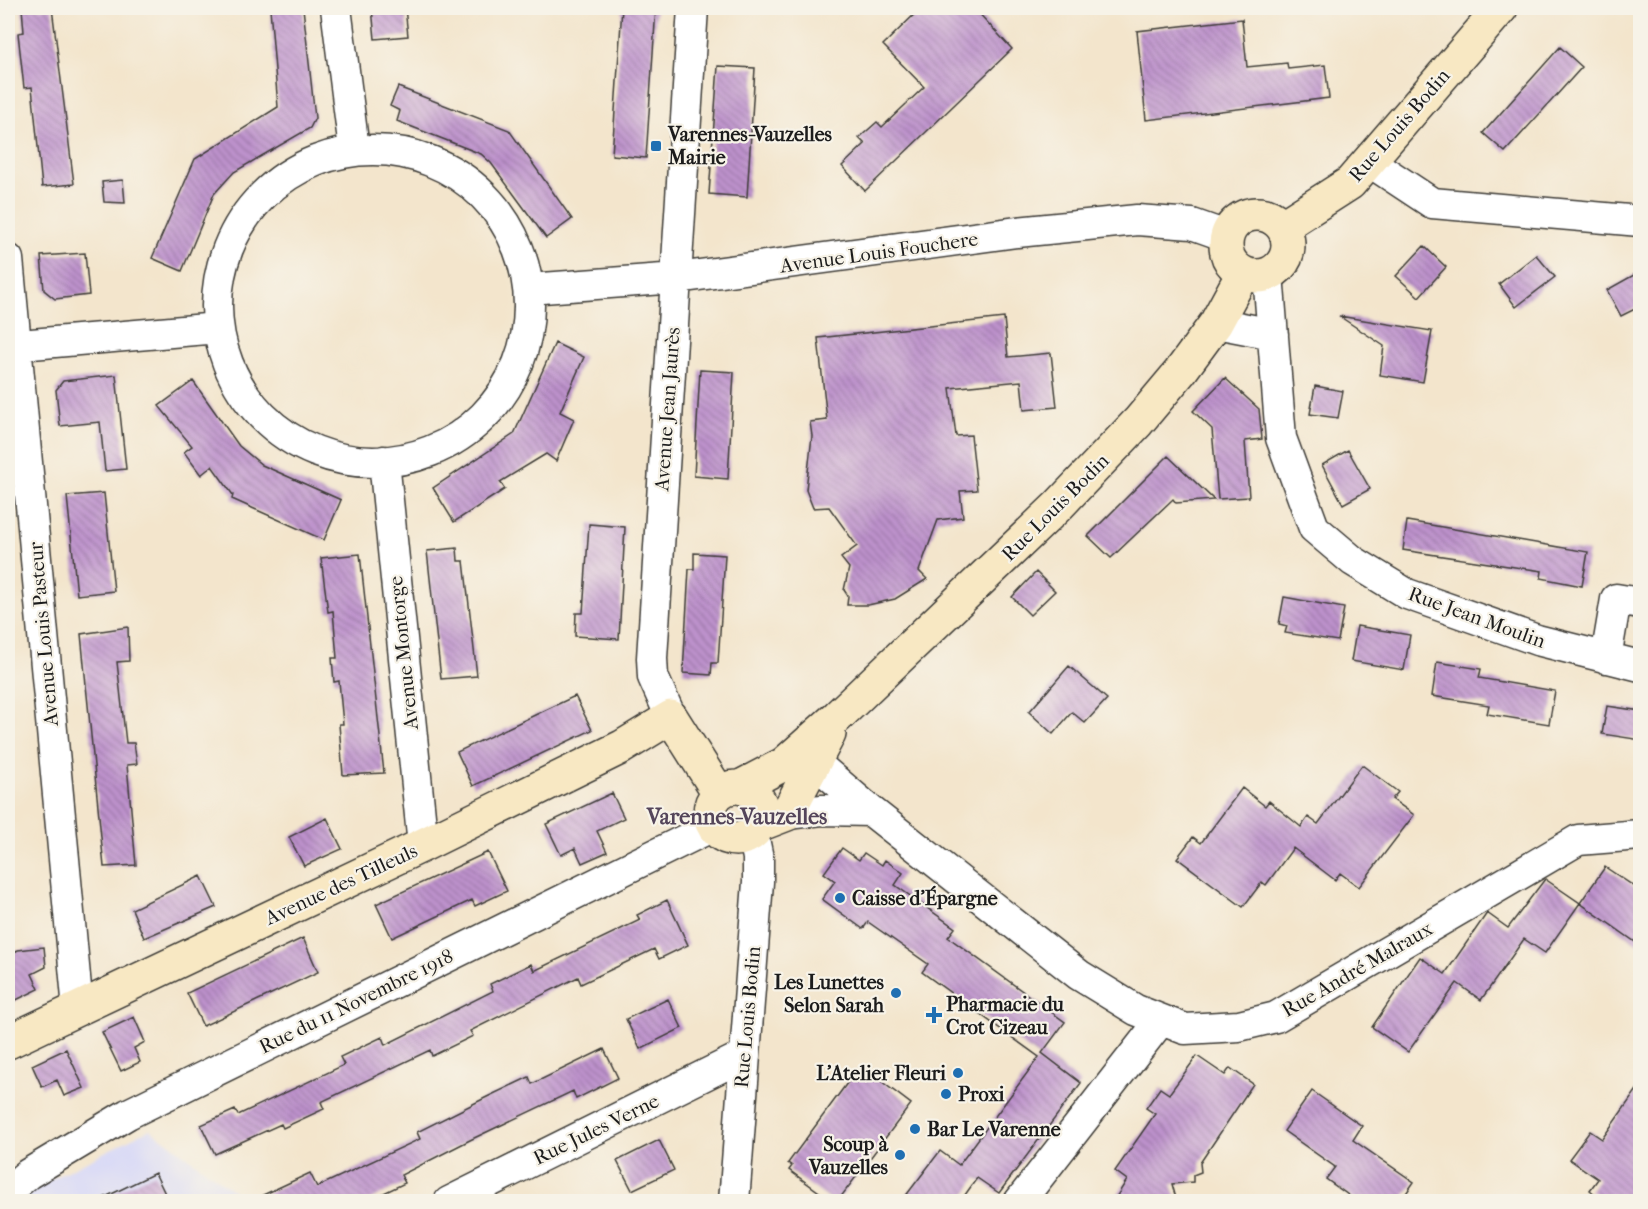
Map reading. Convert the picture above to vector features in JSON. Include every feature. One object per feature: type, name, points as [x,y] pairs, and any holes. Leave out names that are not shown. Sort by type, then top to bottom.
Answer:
[{"type":"street","points":[[336,8],[354,149]]},
{"type":"street","name":"Avenue Jean Jaurès","points":[[693,8],[677,278],[658,530],[652,658],[653,678],[671,717],[730,790]]},
{"type":"street","name":"Rue Louis Bodin","points":[[1282,226],[1350,183],[1501,8]]},
{"type":"street","points":[[354,149],[403,152],[449,168],[488,199],[516,240],[529,289],[529,325],[520,362],[497,402],[463,434],[422,455],[384,461],[334,458],[294,442],[261,416],[235,382],[218,328],[216,290],[230,239],[260,195],[303,164],[354,149]]},
{"type":"street","points":[[1370,162],[1432,203],[1641,221]]},
{"type":"street","points":[[1267,214],[1282,226],[1287,235],[1287,254],[1276,269],[1256,274],[1230,261],[1226,253],[1226,236],[1237,219],[1246,215],[1267,214]]},
{"type":"street","name":"Avenue Louis Fouchere","points":[[529,289],[677,278],[1017,232],[1137,220],[1192,224],[1226,236]]},
{"type":"street","name":"Avenue Louis Pasteur","points":[[8,260],[12,346],[78,1009]]},
{"type":"street","name":"Rue Louis Bodin","points":[[730,790],[784,764],[838,716],[1058,506],[1138,422],[1256,274]]},
{"type":"street","name":"Rue Jean Moulin","points":[[1256,274],[1273,334],[1281,438],[1314,528],[1353,561],[1407,594],[1538,640],[1641,666]]},
{"type":"street","points":[[1216,323],[1273,334]]},
{"type":"street","points":[[12,346],[218,328]]},
{"type":"street","name":"Avenue Montorge","points":[[384,461],[423,845]]},
{"type":"street","points":[[1606,658],[1616,599],[1641,603]]},
{"type":"street","name":"Rue Louis Bodin","points":[[734,1202],[758,858],[767,824],[814,762],[838,716]]},
{"type":"street","name":"Avenue des Tilleuls","points":[[8,1042],[423,845],[622,747],[671,717]]},
{"type":"street","name":"Rue André Malraux","points":[[814,762],[871,811],[1079,975],[1136,1010],[1185,1029],[1239,1026],[1276,1017],[1578,840],[1641,835]]},
{"type":"street","points":[[767,824],[760,800],[748,789],[730,790],[710,808],[713,826],[727,838],[745,838],[767,824],[822,810],[871,811]]},
{"type":"street","name":"Rue du 11 Novembre 1918","points":[[8,1191],[27,1174],[128,1114],[713,826]]},
{"type":"street","points":[[1019,1202],[1161,1020]]},
{"type":"street","name":"Rue Jules Verne","points":[[449,1202],[743,1056]]},
{"type":"shaded area","points":[[150,1129],[247,1201],[18,1202],[34,1188]]},
{"type":"building","points":[[22,8],[52,8],[74,184],[42,187],[32,87],[24,88],[18,33],[24,32]]},
{"type":"building","points":[[270,8],[303,8],[315,118],[310,128],[234,172],[214,194],[182,271],[152,258],[195,159],[278,107]]},
{"type":"building","points":[[372,8],[405,8],[408,36],[375,39]]},
{"type":"building","points":[[622,8],[656,8],[646,158],[612,155]]},
{"type":"building","points":[[921,8],[974,8],[1012,49],[865,191],[842,166],[865,144],[859,138],[877,122],[882,127],[924,87],[883,45]]},
{"type":"building","points":[[1242,19],[1247,67],[1287,63],[1288,69],[1325,65],[1329,98],[1146,120],[1137,31]]},
{"type":"building","points":[[1560,47],[1582,67],[1505,152],[1483,133]]},
{"type":"building","points":[[718,66],[755,68],[747,197],[709,194]]},
{"type":"building","points":[[398,87],[509,130],[572,219],[546,238],[491,163],[481,154],[397,121],[400,111],[390,106]]},
{"type":"building","points":[[123,180],[125,203],[104,202],[102,182]]},
{"type":"building","points":[[1424,246],[1446,267],[1419,297],[1396,276]]},
{"type":"building","points":[[85,253],[89,295],[55,299],[44,290],[41,256]]},
{"type":"building","points":[[1536,255],[1555,277],[1516,307],[1499,284]]},
{"type":"building","points":[[1641,271],[1641,306],[1621,316],[1607,290]]},
{"type":"building","points":[[1339,316],[1432,331],[1423,382],[1380,375],[1384,346]]},
{"type":"building","points":[[1004,318],[1008,357],[1051,353],[1057,407],[1024,410],[1021,381],[950,388],[956,436],[971,435],[977,490],[960,491],[963,517],[938,520],[919,571],[927,579],[895,599],[868,605],[847,605],[848,596],[844,590],[849,568],[841,558],[857,546],[829,507],[813,508],[806,490],[812,436],[810,422],[827,420],[818,338]]},
{"type":"building","points":[[555,343],[584,357],[560,412],[574,419],[556,461],[546,454],[500,482],[505,489],[454,522],[433,488],[514,434]]},
{"type":"building","points":[[700,370],[734,372],[728,479],[694,476]]},
{"type":"building","points":[[116,375],[126,469],[105,471],[100,422],[60,426],[56,390],[63,381]]},
{"type":"building","points":[[1225,378],[1259,409],[1262,439],[1245,441],[1249,497],[1218,499],[1212,429],[1193,411]]},
{"type":"building","points":[[193,381],[239,446],[262,465],[341,500],[324,540],[232,499],[233,495],[212,466],[201,475],[184,452],[192,446],[159,406]]},
{"type":"building","points":[[1315,386],[1343,391],[1338,418],[1310,414]]},
{"type":"building","points":[[1348,450],[1370,489],[1343,504],[1322,465]]},
{"type":"building","points":[[1168,456],[1214,500],[1176,503],[1173,499],[1111,558],[1088,536]]},
{"type":"building","points":[[104,493],[114,591],[77,595],[67,496]]},
{"type":"building","points":[[1407,521],[1588,552],[1582,586],[1541,578],[1542,571],[1403,550]]},
{"type":"building","points":[[589,524],[625,527],[619,639],[575,636],[576,613],[583,613]]},
{"type":"building","points":[[457,548],[458,561],[464,561],[477,676],[441,679],[427,551]]},
{"type":"building","points":[[694,553],[725,555],[718,663],[712,663],[711,675],[683,673],[689,569],[694,569]]},
{"type":"building","points":[[360,554],[384,773],[343,775],[339,724],[343,724],[339,681],[334,682],[332,658],[337,658],[333,611],[328,612],[321,558]]},
{"type":"building","points":[[1036,572],[1055,591],[1030,615],[1012,597]]},
{"type":"building","points":[[1284,597],[1344,608],[1338,641],[1285,633],[1287,626],[1279,624]]},
{"type":"building","points":[[1357,626],[1410,635],[1404,670],[1351,661]]},
{"type":"building","points":[[128,627],[129,661],[117,662],[126,743],[134,743],[137,764],[127,765],[136,865],[104,867],[81,634]]},
{"type":"building","points":[[1437,662],[1481,669],[1479,678],[1555,691],[1549,724],[1487,714],[1489,705],[1432,696]]},
{"type":"building","points":[[1069,666],[1107,699],[1085,723],[1072,712],[1053,734],[1029,712]]},
{"type":"building","points":[[575,696],[592,730],[473,786],[457,752]]},
{"type":"building","points":[[1607,706],[1641,711],[1641,740],[1602,734]]},
{"type":"building","points":[[1362,765],[1398,792],[1392,799],[1414,815],[1359,887],[1340,873],[1335,880],[1293,848],[1266,885],[1262,882],[1243,907],[1177,858],[1193,837],[1201,843],[1242,788],[1265,806],[1269,801],[1301,827],[1308,817],[1318,824]]},
{"type":"building","points":[[612,793],[624,818],[597,831],[607,852],[582,863],[575,848],[561,855],[546,824]]},
{"type":"building","points":[[327,818],[342,849],[304,866],[289,837]]},
{"type":"building","points":[[842,848],[859,860],[864,853],[882,865],[885,860],[903,873],[895,885],[955,928],[948,937],[1065,1022],[1042,1053],[1081,1083],[999,1193],[977,1178],[960,1202],[901,1202],[940,1151],[959,1165],[1039,1057],[922,972],[928,964],[868,922],[863,929],[822,899],[835,881],[824,873]]},
{"type":"building","points":[[488,852],[507,891],[475,906],[472,900],[392,938],[376,904]]},
{"type":"building","points":[[1605,867],[1641,891],[1641,946],[1580,903]]},
{"type":"building","points":[[201,876],[216,907],[144,938],[132,909]]},
{"type":"building","points":[[1545,879],[1580,903],[1545,953],[1524,939],[1481,1000],[1457,983],[1408,1052],[1372,1027],[1420,957],[1445,974],[1487,913],[1508,928]]},
{"type":"building","points":[[667,900],[688,945],[659,959],[654,949],[581,984],[578,977],[470,1031],[473,1036],[432,1056],[430,1050],[321,1102],[324,1109],[283,1128],[281,1124],[215,1154],[201,1125],[235,1110],[238,1115],[344,1065],[340,1057],[382,1037],[385,1045],[493,991],[490,984],[531,964],[534,971],[640,920],[637,915]]},
{"type":"building","points":[[303,938],[318,972],[203,1026],[187,993]]},
{"type":"building","points":[[44,947],[46,967],[32,974],[39,989],[8,1004],[8,956],[18,950]]},
{"type":"building","points":[[668,999],[682,1028],[640,1049],[626,1019]]},
{"type":"building","points":[[134,1017],[145,1042],[134,1048],[140,1062],[121,1071],[102,1032]]},
{"type":"building","points":[[66,1049],[84,1088],[64,1096],[57,1080],[42,1087],[32,1065]]},
{"type":"building","points":[[604,1049],[618,1078],[576,1099],[573,1091],[470,1140],[401,1175],[405,1183],[365,1202],[248,1202],[310,1173],[317,1187],[420,1139],[417,1132],[487,1097],[529,1077],[532,1084]]},
{"type":"building","points":[[1197,1056],[1225,1075],[1230,1068],[1253,1084],[1200,1163],[1201,1172],[1193,1175],[1193,1182],[1172,1184],[1177,1202],[1113,1202],[1127,1180],[1115,1171],[1155,1114],[1146,1108],[1160,1088],[1169,1094]]},
{"type":"building","points":[[865,1069],[911,1104],[837,1202],[833,1202],[789,1170],[792,1166],[788,1163],[856,1071],[862,1074]]},
{"type":"building","points":[[1641,1084],[1641,1202],[1604,1202],[1590,1190],[1598,1179],[1569,1159],[1590,1131],[1602,1139]]},
{"type":"building","points":[[1312,1091],[1362,1126],[1353,1140],[1414,1182],[1400,1202],[1358,1202],[1326,1179],[1335,1167],[1284,1131]]},
{"type":"building","points":[[659,1140],[674,1170],[632,1190],[617,1161]]},
{"type":"building","points":[[155,1173],[169,1202],[95,1202]]},
{"type":"place","name":"Varennes-Vauzelles Mairie","points":[[656,146]]},
{"type":"place","name":"Caisse d'Épargne","points":[[840,898]]},
{"type":"place","name":"Les Lunettes Selon Sarah","points":[[896,993]]},
{"type":"place","name":"Pharmacie du Crot Cizeau","points":[[934,1015]]},
{"type":"place","name":"L'Atelier Fleuri","points":[[958,1073]]},
{"type":"place","name":"Proxi","points":[[946,1094]]},
{"type":"place","name":"Bar Le Varenne","points":[[915,1129]]},
{"type":"place","name":"Scoup à Vauzelles","points":[[900,1155]]},
{"type":"district","name":"Varennes-Vauzelles","points":[[737,816]]}]
